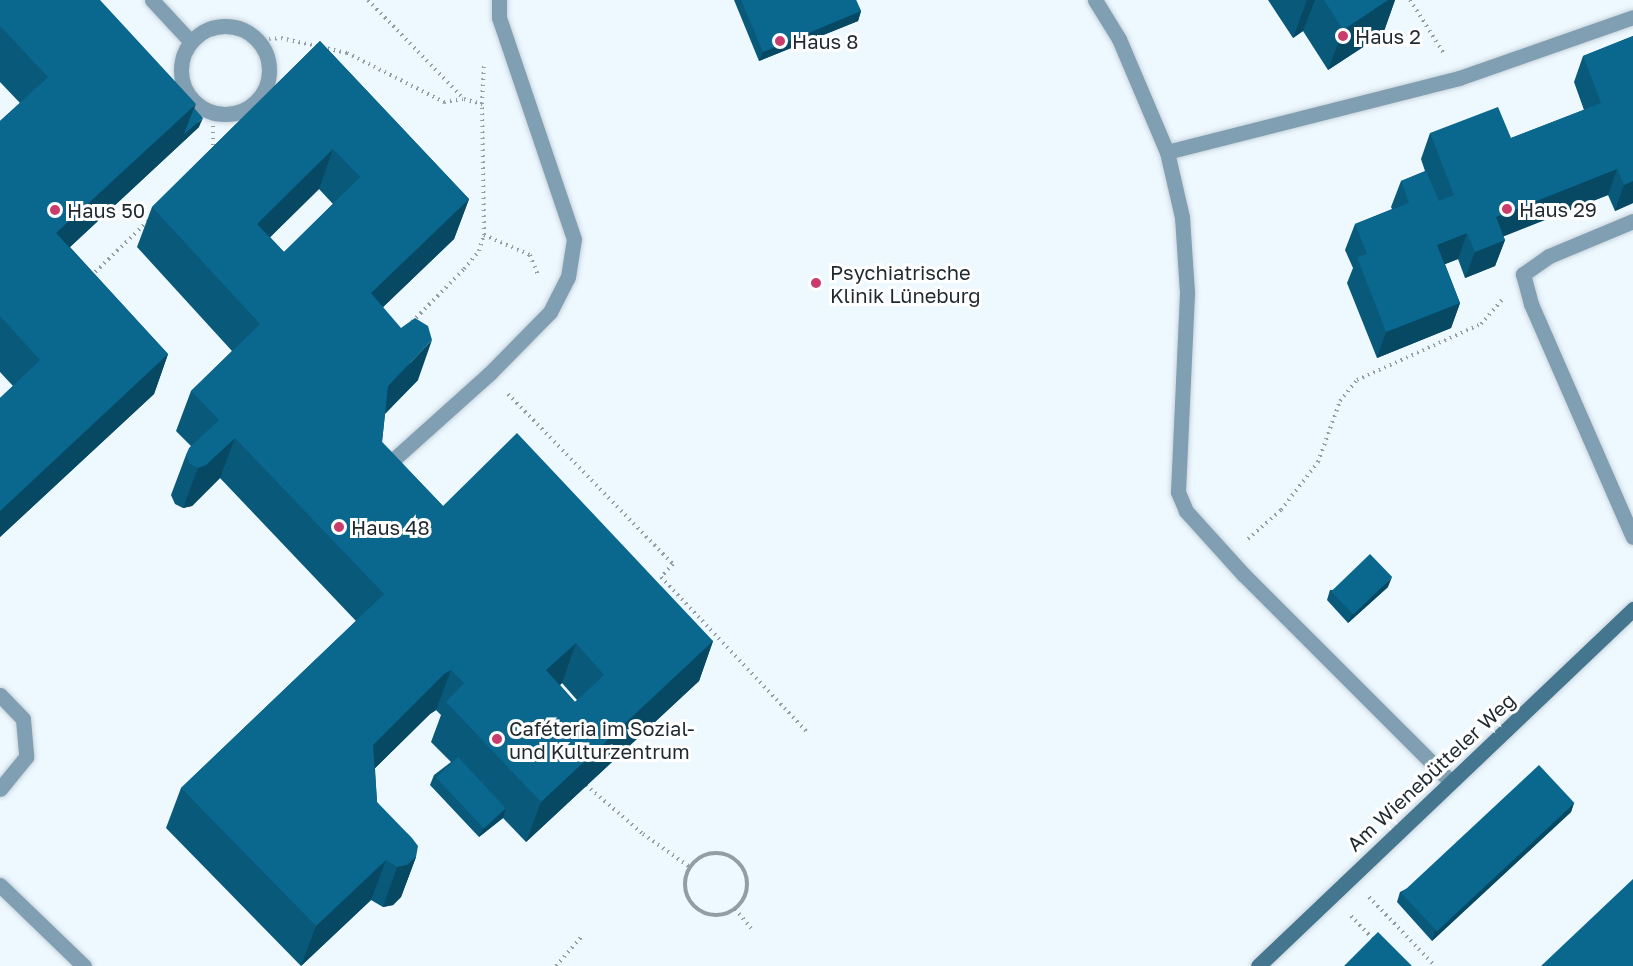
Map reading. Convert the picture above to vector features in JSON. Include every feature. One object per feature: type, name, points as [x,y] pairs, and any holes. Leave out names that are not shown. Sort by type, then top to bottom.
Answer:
[{"type":"street","name":"Am Wienebütteler Weg","points":[[1258,966],[1633,609]]},
{"type":"lane","points":[[152,0],[191,42]]},
{"type":"lane","points":[[393,460],[489,374],[550,312],[568,277],[574,239],[499,18],[499,0]]},
{"type":"lane","points":[[1095,0],[1119,39],[1167,152],[1182,217],[1187,293],[1178,492],[1186,511],[1218,547],[1450,782]]},
{"type":"lane","points":[[1167,152],[1459,78],[1633,17]]},
{"type":"lane","points":[[216,27],[231,27],[257,40],[268,66],[262,93],[241,111],[213,113],[195,102],[183,84],[181,69],[191,42],[216,27]]},
{"type":"lane","points":[[1633,221],[1549,256],[1524,274],[1531,304],[1633,537]]},
{"type":"lane","points":[[0,695],[23,719],[26,757],[0,789]]},
{"type":"lane","points":[[0,885],[84,966]]},
{"type":"path","points":[[368,0],[464,99]]},
{"type":"path","points":[[1410,0],[1459,78]]},
{"type":"path","points":[[409,324],[464,269],[479,251],[484,235],[483,69],[499,18]]},
{"type":"path","points":[[257,40],[281,38],[347,53],[444,102],[464,99],[482,104]]},
{"type":"path","points":[[213,113],[213,160]]},
{"type":"path","points":[[83,282],[152,217]]},
{"type":"path","points":[[484,235],[530,255],[550,312]]},
{"type":"path","points":[[1218,547],[1247,540],[1281,510],[1318,462],[1340,401],[1357,380],[1481,324],[1524,274]]},
{"type":"path","points":[[489,374],[673,564],[661,577],[807,732]]},
{"type":"path","points":[[586,785],[643,834],[690,867]]},
{"type":"path","points":[[714,853],[725,854],[741,865],[746,873],[747,893],[735,909],[714,915],[695,907],[685,888],[690,867],[696,860],[714,853]]},
{"type":"path","points":[[1350,878],[1436,966]]},
{"type":"path","points":[[1331,895],[1383,950]]},
{"type":"path","points":[[735,909],[751,928]]},
{"type":"path","points":[[556,966],[582,936]]},
{"type":"building","name":"Haus 50","points":[[0,0],[100,0],[196,104],[56,233],[168,354],[0,511],[0,398],[40,360],[0,316],[0,121],[48,77],[0,26]]},
{"type":"building","name":"Haus 8","points":[[741,0],[856,0],[861,11],[763,52]]},
{"type":"building","points":[[1324,0],[1388,0],[1343,30]]},
{"type":"building","name":"Haus 29","points":[[1633,36],[1633,181],[1624,185],[1617,169],[1496,217],[1505,240],[1475,252],[1467,233],[1437,245],[1460,303],[1386,332],[1357,257],[1367,254],[1355,224],[1409,203],[1401,181],[1426,171],[1439,201],[1454,195],[1430,133],[1498,107],[1511,138],[1601,103],[1583,56]]},
{"type":"building","name":"Haus 48","points":[[320,41],[469,199],[371,293],[401,328],[415,318],[428,326],[432,340],[388,386],[382,442],[443,506],[517,433],[713,641],[541,802],[446,702],[464,683],[451,670],[444,674],[373,745],[377,802],[418,846],[416,857],[407,865],[397,867],[386,860],[316,926],[181,788],[384,594],[235,438],[206,465],[198,468],[190,464],[186,455],[189,448],[219,420],[191,391],[260,324],[152,207]],"holes":[[[333,149],[360,177],[284,252],[257,224]],[[576,643],[604,675],[575,702],[546,670]]]},
{"type":"building","points":[[194,108],[203,118],[184,134]]},
{"type":"building","points":[[1370,554],[1392,577],[1353,615],[1331,592]]},
{"type":"building","points":[[458,757],[506,808],[484,829],[436,777]]},
{"type":"building","points":[[1539,765],[1574,803],[1437,931],[1402,893]]},
{"type":"building","points":[[1633,879],[1633,966],[1541,966]]},
{"type":"building","points":[[1378,932],[1412,966],[1344,966]]},
{"type":"place","name":"Haus 2","points":[[1343,36]]},
{"type":"place","name":"Haus 8","points":[[780,41]]},
{"type":"place","name":"Haus 29","points":[[1507,209]]},
{"type":"place","name":"Haus 50","points":[[55,210]]},
{"type":"place","name":"Psychiatrische Klinik Lüneburg","points":[[816,283]]},
{"type":"place","name":"Haus 48","points":[[339,527]]},
{"type":"place","name":"Caféteria im Sozial- und Kulturzentrum","points":[[497,739]]}]
